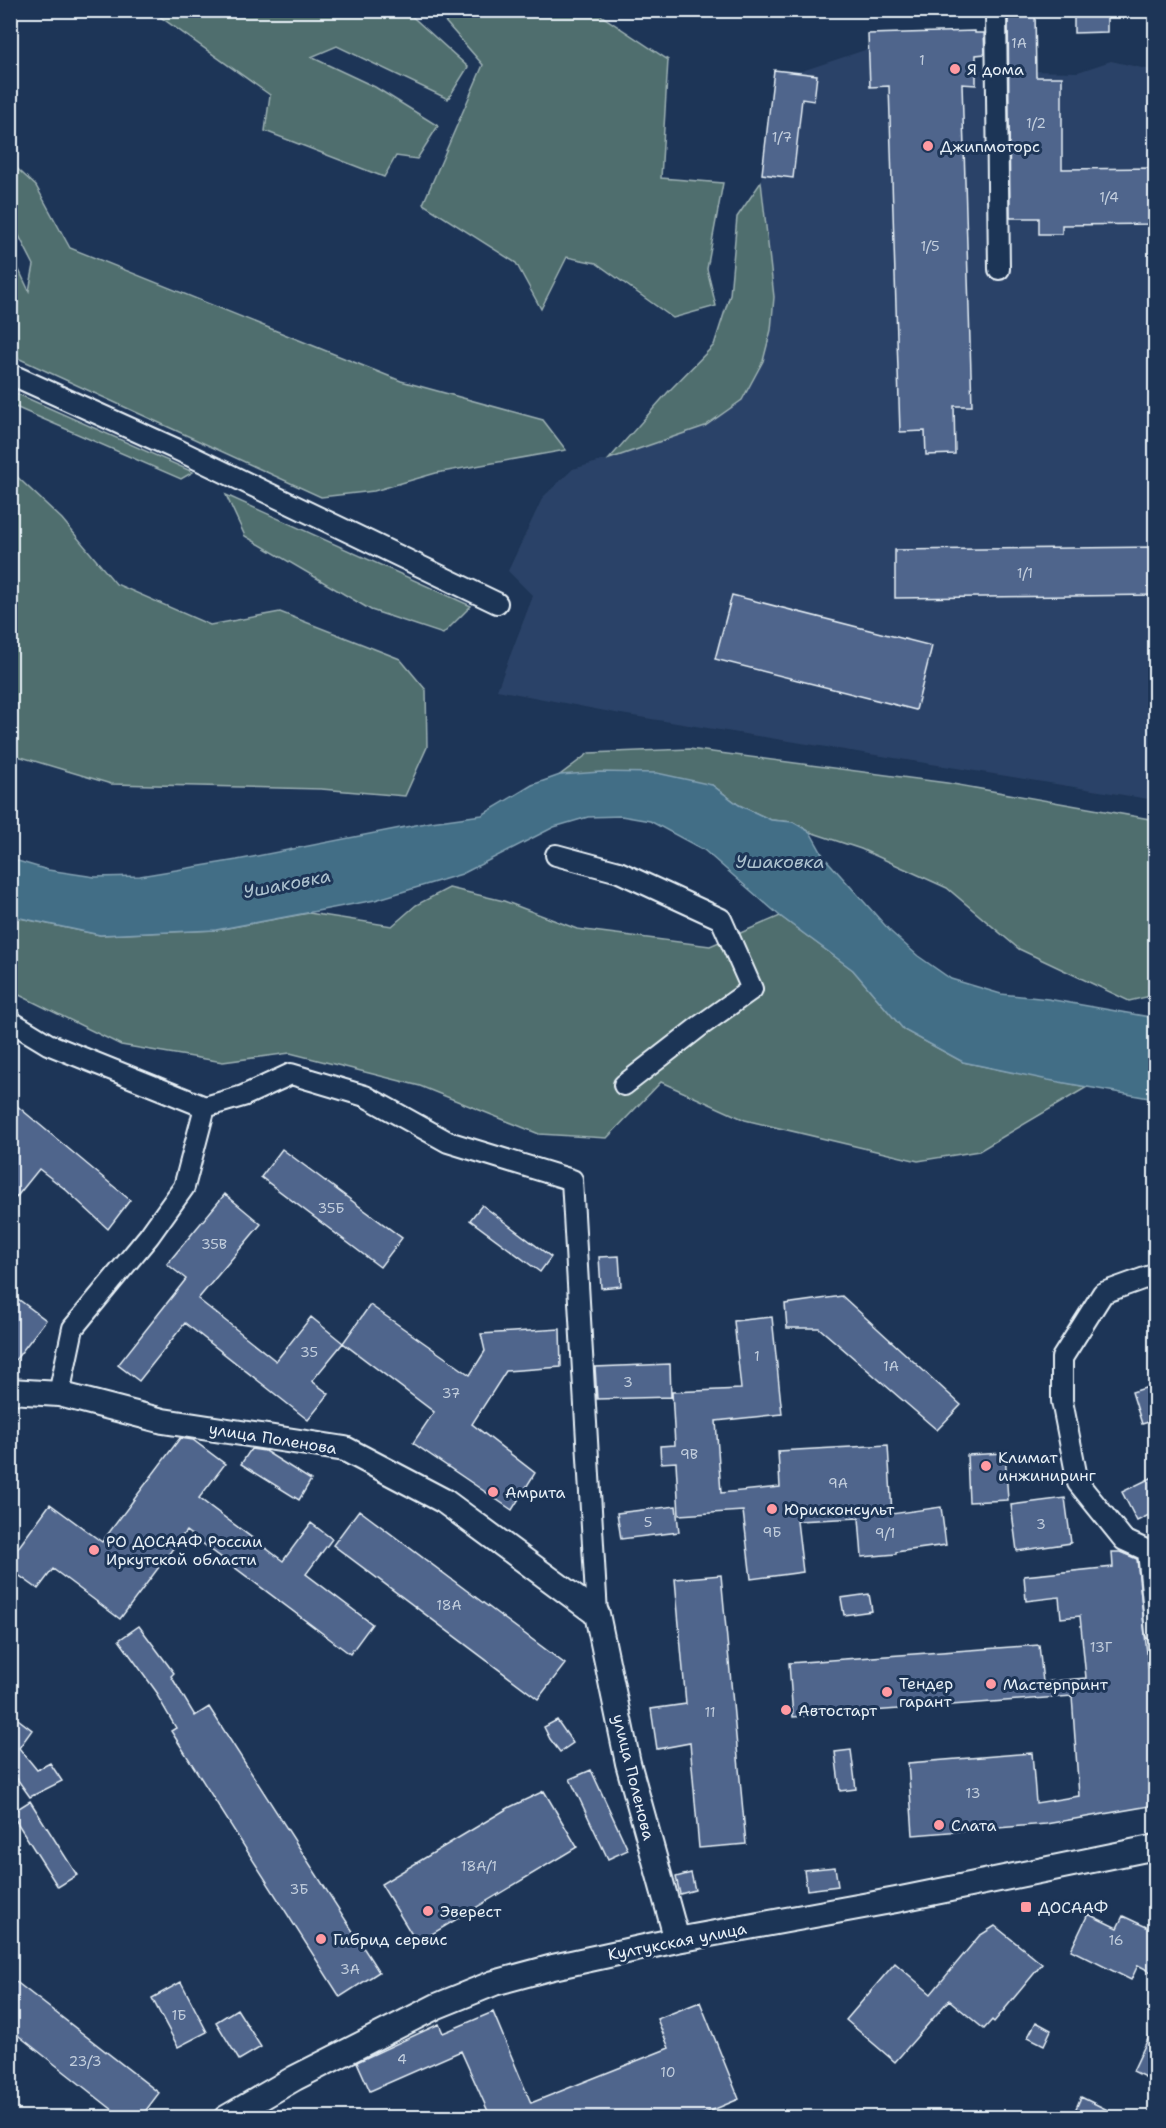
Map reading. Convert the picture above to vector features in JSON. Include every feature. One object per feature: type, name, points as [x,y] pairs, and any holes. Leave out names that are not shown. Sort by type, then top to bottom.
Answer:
[{"type":"street","points":[[996,10],[999,269]]},
{"type":"street","points":[[10,374],[176,449],[497,603]]},
{"type":"street","points":[[556,855],[619,872],[721,918],[752,989],[624,1084]]},
{"type":"street","points":[[10,1020],[48,1044],[205,1107],[184,1188],[149,1236],[73,1328],[59,1394]]},
{"type":"street","name":"улица Поленова","points":[[205,1107],[243,1096],[291,1074],[365,1096],[448,1142],[572,1180],[597,1614],[628,1763],[677,1940]]},
{"type":"street","points":[[1155,1274],[1103,1293],[1062,1358],[1062,1401],[1078,1483],[1124,1540],[1152,1548],[1155,1632]]},
{"type":"street","name":"улица Поленова","points":[[10,1391],[59,1394],[163,1421],[345,1449],[444,1501],[597,1614]]},
{"type":"street","name":"Култукская улица","points":[[226,2118],[295,2078],[417,2016],[494,1983],[553,1967],[677,1940],[896,1900],[1155,1847]]},
{"type":"shaded area","points":[[975,31],[977,70],[1078,72],[1111,61],[1155,71],[1155,800],[621,714],[497,690],[533,596],[508,571],[543,497],[573,469],[705,426],[771,330],[774,297],[761,182],[774,70],[802,71],[868,49],[868,34]]},
{"type":"green space","points":[[152,11],[406,11],[468,67],[448,99],[337,46],[311,57],[375,87],[438,126],[417,159],[396,156],[384,177],[265,131],[270,95]]},
{"type":"green space","points":[[436,11],[598,11],[599,14],[668,60],[661,178],[723,183],[707,269],[716,306],[673,318],[596,263],[567,257],[541,309],[516,263],[423,204],[483,65]]},
{"type":"green space","points":[[10,162],[36,186],[70,248],[401,381],[543,420],[566,450],[436,473],[374,491],[321,497],[11,355],[11,259],[29,291],[34,265],[11,220]]},
{"type":"green space","points":[[761,182],[774,297],[771,330],[763,361],[742,400],[705,426],[609,459],[668,392],[714,345],[730,295],[737,217]]},
{"type":"green space","points":[[10,391],[193,472],[181,479],[13,406]]},
{"type":"green space","points":[[11,471],[62,519],[116,584],[210,625],[280,612],[400,659],[426,690],[427,747],[405,796],[321,789],[111,784],[11,754]]},
{"type":"green space","points":[[226,495],[471,606],[443,634],[371,610],[245,536]]},
{"type":"green space","points":[[689,749],[947,783],[1155,820],[1155,995],[1129,1001],[1019,949],[947,888],[861,849],[810,832],[793,822],[771,820],[739,805],[712,785],[560,775],[589,753]]},
{"type":"green space","points":[[449,888],[504,901],[577,929],[710,946],[780,916],[853,970],[904,1030],[963,1062],[1087,1087],[979,1151],[918,1161],[745,1120],[661,1082],[607,1138],[539,1134],[420,1086],[290,1053],[223,1062],[121,1045],[11,991],[10,916],[100,935],[216,930],[309,913],[392,926],[416,905]]},
{"type":"water","name":"Ушаковка","points":[[600,772],[657,773],[712,785],[739,805],[771,820],[793,822],[810,832],[824,857],[891,932],[918,956],[951,979],[1001,994],[1048,999],[1155,1018],[1155,1099],[963,1062],[904,1030],[853,970],[780,916],[704,850],[650,821],[621,816],[588,817],[554,827],[462,874],[375,900],[216,930],[100,935],[11,916],[11,859],[48,870],[95,877],[140,876],[237,860],[431,822],[482,815],[532,785],[560,775]]},
{"type":"building","points":[[1008,10],[1035,10],[1036,77],[1062,77],[1062,169],[1155,168],[1155,224],[1062,225],[1062,234],[1039,234],[1039,218],[1010,218]]},
{"type":"building","points":[[1074,10],[1107,10],[1107,32],[1074,33]]},
{"type":"building","points":[[975,31],[975,33],[984,33],[985,54],[976,55],[976,85],[962,84],[972,406],[954,406],[955,454],[926,455],[925,431],[900,432],[889,86],[870,87],[868,34]]},
{"type":"building","points":[[774,70],[817,75],[814,101],[802,99],[793,178],[762,174]]},
{"type":"building","points":[[1155,547],[1155,595],[895,598],[895,550]]},
{"type":"building","points":[[732,595],[932,646],[916,710],[715,659]]},
{"type":"building","points":[[10,1100],[130,1200],[108,1229],[65,1189],[39,1169],[10,1205]]},
{"type":"building","points":[[282,1149],[402,1238],[380,1267],[261,1177]]},
{"type":"building","points":[[225,1194],[261,1224],[198,1299],[276,1361],[311,1317],[343,1343],[312,1381],[329,1394],[308,1420],[185,1323],[139,1381],[118,1365],[186,1279],[167,1264]]},
{"type":"building","points":[[482,1205],[551,1257],[540,1272],[470,1220]]},
{"type":"building","points":[[619,1256],[621,1286],[601,1288],[599,1257]]},
{"type":"building","points":[[10,1293],[46,1320],[10,1367]]},
{"type":"building","points":[[842,1296],[961,1405],[937,1430],[819,1328],[787,1328],[785,1304]]},
{"type":"building","points":[[370,1305],[470,1375],[485,1351],[481,1334],[560,1329],[561,1367],[506,1371],[472,1424],[535,1473],[512,1510],[413,1443],[434,1412],[343,1343]]},
{"type":"building","points":[[772,1317],[782,1414],[716,1421],[721,1493],[780,1487],[778,1451],[888,1445],[892,1514],[941,1507],[946,1545],[896,1552],[896,1554],[862,1557],[859,1518],[797,1521],[803,1572],[751,1579],[743,1511],[679,1515],[676,1462],[661,1463],[660,1446],[675,1445],[672,1392],[741,1389],[734,1321]]},
{"type":"building","points":[[670,1364],[671,1397],[597,1399],[595,1367]]},
{"type":"building","points":[[1155,1385],[1155,1420],[1142,1424],[1132,1392]]},
{"type":"building","name":"РО ДОСААФ России Иркутской области","points":[[180,1438],[193,1440],[225,1464],[199,1498],[283,1561],[311,1523],[332,1539],[306,1574],[372,1624],[350,1654],[186,1531],[120,1619],[53,1569],[38,1589],[10,1569],[10,1559],[50,1504],[102,1542]]},
{"type":"building","points":[[251,1449],[265,1451],[311,1480],[299,1500],[241,1464]]},
{"type":"building","points":[[1005,1453],[1008,1500],[969,1502],[967,1455]]},
{"type":"building","points":[[1155,1476],[1155,1512],[1137,1521],[1122,1492]]},
{"type":"building","points":[[1065,1498],[1071,1543],[1017,1551],[1011,1505]]},
{"type":"building","points":[[676,1506],[679,1532],[621,1539],[617,1513]]},
{"type":"building","points":[[359,1510],[565,1664],[538,1699],[333,1545]]},
{"type":"building","points":[[1112,1552],[1120,1552],[1137,1559],[1155,1729],[1155,1805],[1046,1824],[913,1835],[908,1763],[1032,1753],[1036,1803],[1079,1796],[1072,1696],[793,1717],[789,1663],[1039,1645],[1043,1682],[1086,1678],[1080,1616],[1061,1618],[1059,1597],[1026,1601],[1024,1576],[1113,1567]]},
{"type":"building","points":[[721,1575],[746,1844],[699,1848],[690,1743],[657,1749],[651,1709],[686,1704],[675,1579]]},
{"type":"building","points":[[869,1594],[872,1611],[844,1615],[841,1598]]},
{"type":"building","points":[[139,1626],[174,1673],[171,1676],[195,1716],[209,1707],[379,1972],[340,1997],[171,1731],[176,1728],[158,1694],[119,1640]]},
{"type":"building","points":[[10,1713],[32,1730],[19,1748],[37,1770],[50,1763],[62,1781],[30,1797],[10,1769]]},
{"type":"building","points":[[557,1720],[573,1743],[560,1752],[544,1727]]},
{"type":"building","points":[[851,1750],[856,1789],[840,1791],[835,1752]]},
{"type":"building","points":[[591,1770],[628,1850],[608,1859],[570,1779]]},
{"type":"building","points":[[544,1791],[577,1847],[417,1943],[381,1884],[510,1807]]},
{"type":"building","points":[[30,1801],[77,1875],[58,1887],[11,1813]]},
{"type":"building","points":[[835,1867],[838,1886],[807,1890],[804,1870]]},
{"type":"building","points":[[691,1873],[695,1890],[680,1894],[676,1877]]},
{"type":"building","points":[[1088,1914],[1117,1928],[1123,1916],[1155,1931],[1155,1974],[1138,1965],[1131,1980],[1071,1950]]},
{"type":"building","points":[[995,1926],[1042,1964],[994,2022],[992,2020],[984,2029],[949,2000],[895,2062],[846,2020],[895,1963],[931,1994],[979,1936]]},
{"type":"building","points":[[10,1977],[159,2093],[140,2118],[123,2118],[10,2029]]},
{"type":"building","points":[[181,1982],[207,2032],[178,2047],[152,1998]]},
{"type":"building","points":[[700,2002],[739,2099],[694,2118],[491,2118],[461,2051],[370,2091],[357,2062],[439,2024],[443,2033],[493,2012],[531,2103],[669,2048],[657,2019]]},
{"type":"building","points":[[237,2009],[261,2047],[239,2060],[216,2022]]},
{"type":"building","points":[[1036,2022],[1051,2030],[1044,2045],[1028,2037]]},
{"type":"building","points":[[1155,2024],[1155,2082],[1133,2071]]},
{"type":"building","points":[[1081,2097],[1124,2118],[1083,2118],[1074,2113]]},
{"type":"place","name":"Я дома","points":[[955,69]]},
{"type":"place","name":"Джипмоторс","points":[[928,146]]},
{"type":"place","name":"Климат инжиниринг","points":[[986,1466]]},
{"type":"place","name":"Амрита","points":[[493,1492]]},
{"type":"place","name":"Юрисконсульт","points":[[772,1509]]},
{"type":"place","name":"РО ДОСААФ России Иркутской области","points":[[94,1550]]},
{"type":"place","name":"Мастерпринт","points":[[991,1684]]},
{"type":"place","name":"Тендер гарант","points":[[887,1692]]},
{"type":"place","name":"Автостарт","points":[[786,1710]]},
{"type":"place","name":"Слата","points":[[939,1825]]},
{"type":"place","name":"ДОСААФ","points":[[1026,1907]]},
{"type":"place","name":"Эверест","points":[[428,1911]]},
{"type":"place","name":"Гибрид сервис","points":[[321,1939]]}]
